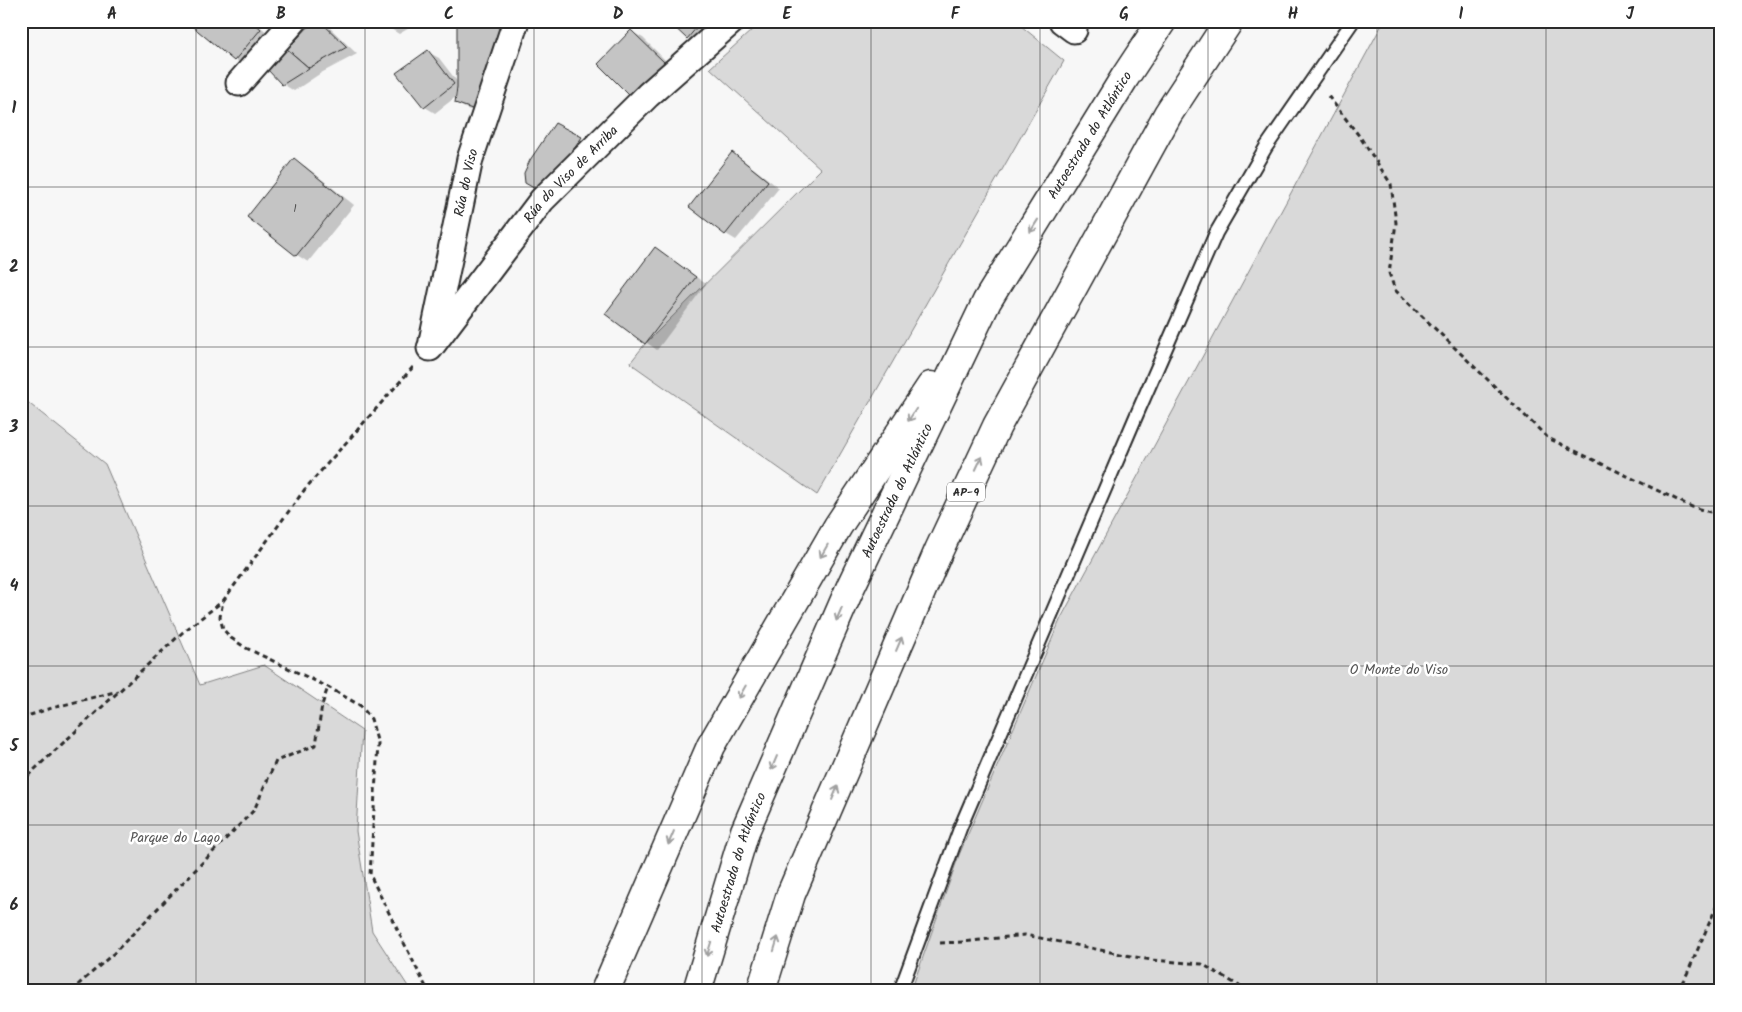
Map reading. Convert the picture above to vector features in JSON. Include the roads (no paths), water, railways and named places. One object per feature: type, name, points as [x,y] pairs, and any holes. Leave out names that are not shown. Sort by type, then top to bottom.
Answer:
[{"type":"highway","name":"Autoestrada do Atlántico","points":[[697,991],[744,831],[851,586],[987,301],[1125,77],[1162,21]]},
{"type":"highway","name":"AP-9","points":[[761,991],[791,894],[939,550],[997,426],[1168,114],[1229,21]]},
{"type":"highway","points":[[605,991],[711,746],[838,526],[987,301]]},
{"type":"street","points":[[239,83],[294,21]]},
{"type":"street","name":"Rúa do Viso","points":[[430,348],[470,159],[516,21]]},
{"type":"street","name":"Rúa do Viso de Arriba","points":[[430,348],[542,200],[648,95],[732,21]]},
{"type":"lane","points":[[900,991],[961,826],[1216,233],[1266,147],[1353,21]]},
{"type":"park label","name":"O Monte do Viso","points":[[1399,669]]},
{"type":"park label","name":"Parque do Lago","points":[[175,837]]}]
